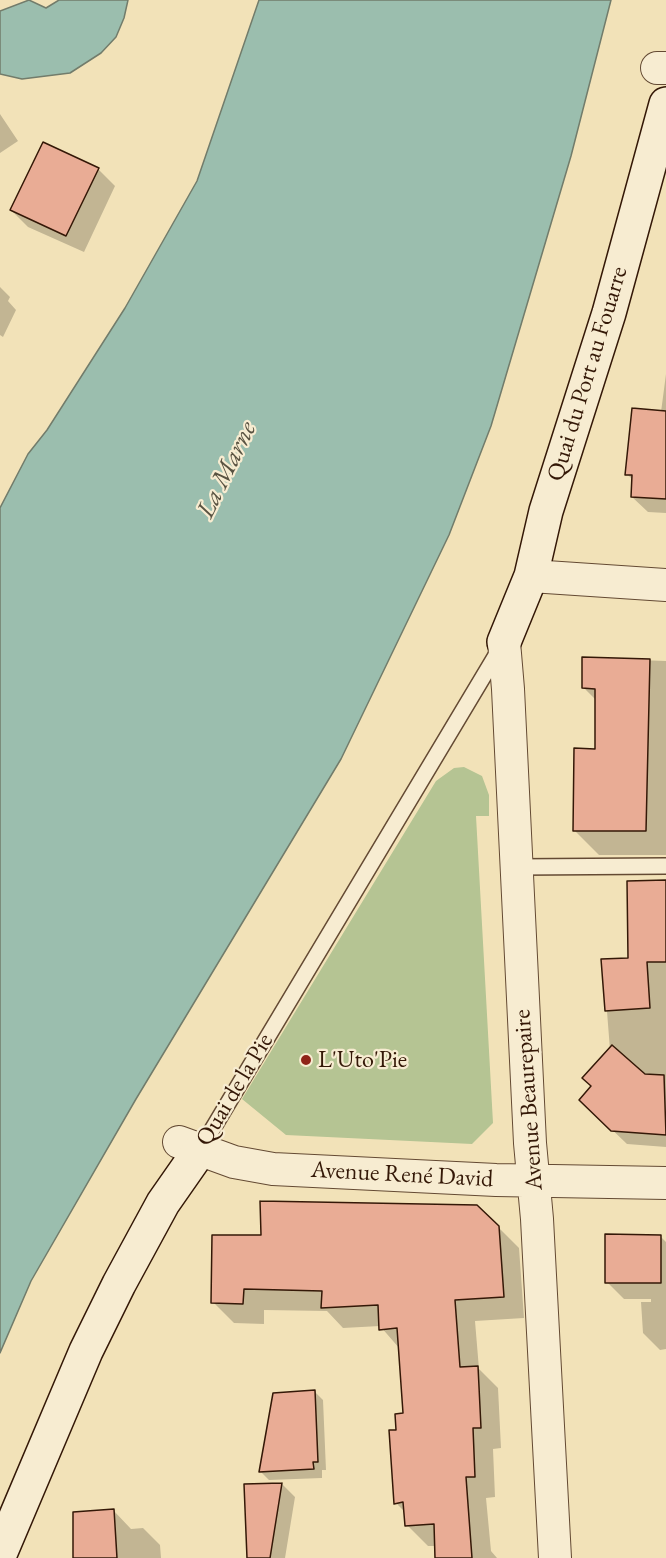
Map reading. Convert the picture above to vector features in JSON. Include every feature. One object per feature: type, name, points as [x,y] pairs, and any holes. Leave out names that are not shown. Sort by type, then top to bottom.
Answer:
[{"type":"street","name":"Quai du Port au Fouarre","points":[[504,642],[531,576],[546,511],[609,313],[666,104]]},
{"type":"street","points":[[531,576],[666,585]]},
{"type":"street","name":"Avenue Beaurepaire","points":[[504,642],[555,1558]]},
{"type":"street","name":"Avenue René David","points":[[189,1146],[234,1162],[273,1169],[666,1183]]},
{"type":"street","name":"Quai de la Pie","points":[[0,1554],[86,1351],[118,1284],[163,1203],[189,1146]]},
{"type":"lane","name":"Quai de la Pie","points":[[189,1146],[224,1109],[504,642]]},
{"type":"lane","points":[[517,867],[666,866]]},
{"type":"green space","points":[[464,767],[482,776],[489,795],[489,816],[476,816],[493,1123],[472,1144],[286,1135],[242,1099],[436,781],[454,768]]},
{"type":"water","points":[[29,0],[46,8],[59,0],[128,0],[116,37],[101,53],[70,73],[22,79],[0,74],[0,11]]},
{"type":"water","name":"La Marne","points":[[259,0],[611,0],[571,156],[491,426],[449,535],[341,759],[136,1099],[31,1281],[0,1353],[0,508],[28,454],[47,430],[125,308],[197,181]]},
{"type":"building","points":[[43,142],[99,168],[66,236],[10,210]]},
{"type":"building","points":[[632,408],[666,411],[666,499],[631,497],[632,475],[625,475]]},
{"type":"building","points":[[582,657],[650,659],[646,831],[573,831],[574,748],[595,749],[595,689],[582,688]]},
{"type":"building","points":[[666,880],[666,962],[647,962],[650,1008],[605,1011],[601,959],[628,958],[627,881]]},
{"type":"building","points":[[612,1045],[645,1074],[664,1075],[666,1135],[611,1131],[579,1100],[591,1086],[582,1078]]},
{"type":"building","points":[[260,1201],[477,1205],[499,1226],[504,1297],[455,1300],[460,1367],[478,1366],[481,1428],[473,1428],[475,1477],[466,1477],[472,1558],[435,1558],[434,1524],[405,1526],[403,1502],[394,1504],[389,1430],[396,1430],[395,1414],[403,1413],[397,1328],[379,1330],[378,1305],[321,1308],[322,1291],[244,1289],[243,1304],[211,1303],[212,1235],[261,1235]]},
{"type":"building","points":[[605,1234],[661,1235],[661,1283],[605,1283]]},
{"type":"building","points":[[315,1390],[318,1462],[313,1462],[314,1469],[259,1472],[273,1393]]},
{"type":"building","points":[[282,1483],[270,1558],[247,1558],[244,1484]]},
{"type":"building","points":[[114,1509],[117,1558],[73,1558],[73,1512]]},
{"type":"place","name":"L'Uto'Pie","points":[[306,1060]]}]
